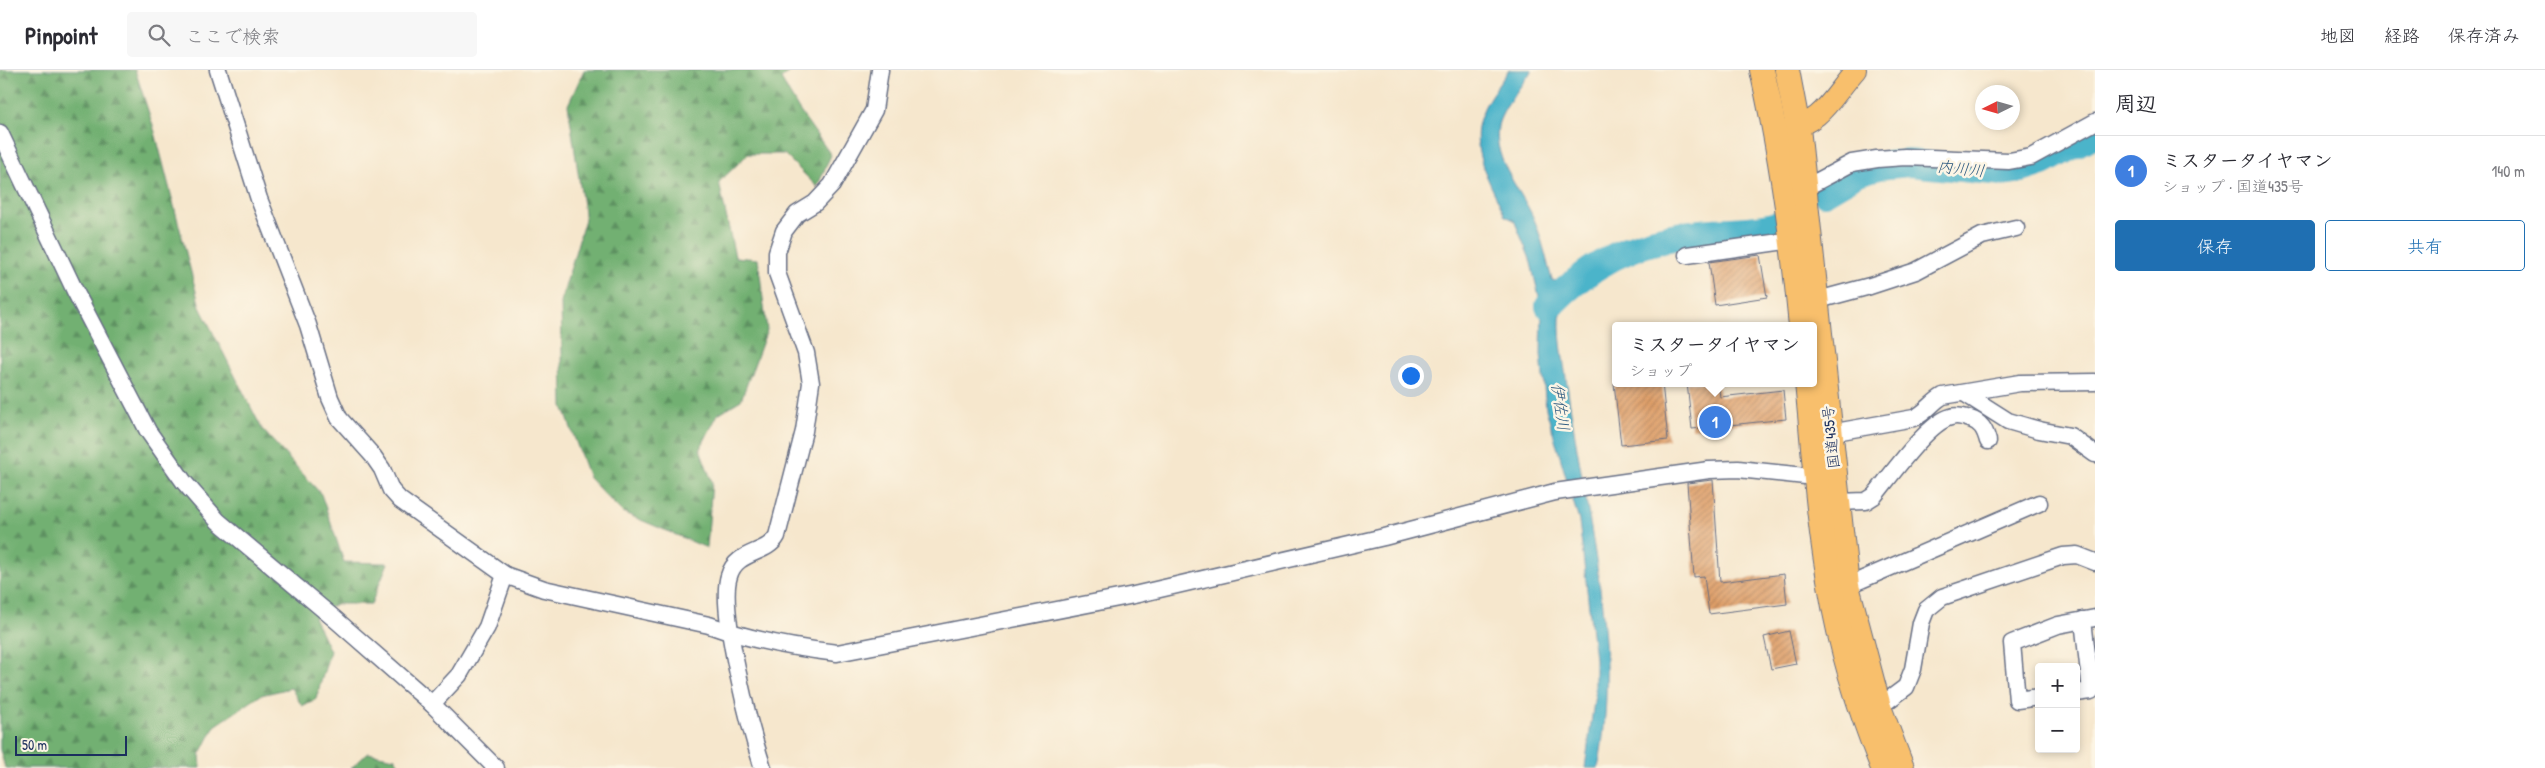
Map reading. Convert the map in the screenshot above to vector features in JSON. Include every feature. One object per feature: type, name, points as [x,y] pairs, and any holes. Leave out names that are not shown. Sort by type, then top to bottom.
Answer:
[{"type":"highway","name":"国道435号","points":[[1762,70],[1787,130],[1805,188],[1818,300],[1830,433],[1826,478],[1831,592],[1865,722],[1883,768]]},
{"type":"highway","name":"国道435号","points":[[1789,73],[1787,130],[1793,240],[1801,322]]},
{"type":"highway","name":"国道435号","points":[[1808,387],[1826,478],[1837,502],[1847,586],[1879,707],[1902,768]]},
{"type":"main road","points":[[1787,130],[1819,115],[1856,70]]},
{"type":"street","points":[[218,70],[259,199],[285,261],[308,325],[319,367],[339,418],[374,456],[391,490],[400,500],[505,575],[544,589],[709,625],[731,633],[799,649],[837,653],[1143,592],[1384,537],[1555,492],[1709,470],[1738,469],[1826,478]]},
{"type":"street","points":[[763,768],[753,738],[726,607],[729,575],[743,555],[773,544],[777,536],[804,432],[811,383],[806,353],[778,273],[777,252],[784,231],[797,214],[815,203],[832,185],[874,110],[880,70]]},
{"type":"street","points":[[1805,188],[1852,163],[1878,159],[1905,157],[2009,161],[2031,157],[2095,122]]},
{"type":"street","points":[[0,133],[75,291],[148,431],[184,482],[218,521],[432,704],[496,768]]},
{"type":"street","points":[[1818,300],[1916,271],[1982,236],[2016,228]]},
{"type":"street","points":[[1687,255],[1793,240]]},
{"type":"street","points":[[1830,433],[1914,418],[1922,414],[1934,401],[1943,396],[2020,383],[2095,382]]},
{"type":"street","points":[[1964,393],[2008,421],[2070,436],[2095,454]]},
{"type":"street","points":[[1837,502],[1866,501],[1874,496],[1924,436],[1951,417],[1964,417],[1977,421],[1985,430],[1988,441]]},
{"type":"street","points":[[1847,586],[2039,503]]},
{"type":"street","points":[[1879,707],[1897,696],[1906,687],[1913,669],[1921,623],[1926,610],[1942,597],[2064,556],[2077,556],[2095,562]]},
{"type":"street","points":[[432,704],[459,675],[487,627],[505,575]]},
{"type":"street","points":[[2035,698],[2017,700],[2012,643],[2058,625],[2089,619],[2091,691],[2080,692]]},
{"type":"green space","points":[[0,70],[135,70],[155,132],[200,307],[262,429],[321,494],[344,562],[388,563],[371,604],[336,604],[314,617],[330,651],[316,699],[302,706],[291,688],[261,695],[215,726],[200,755],[201,768],[5,768],[0,749]]},
{"type":"green space","points":[[584,70],[791,70],[781,79],[799,110],[831,155],[817,187],[784,154],[748,154],[719,182],[735,257],[758,259],[767,330],[741,400],[718,414],[700,449],[712,482],[707,548],[622,512],[589,478],[563,406],[561,301],[585,219],[568,105]]},
{"type":"green space","points":[[368,753],[395,758],[401,768],[351,768]]},
{"type":"water","name":"伊佐川","points":[[1509,70],[1532,70],[1500,120],[1497,139],[1500,152],[1510,176],[1536,224],[1552,280],[1563,283],[1566,297],[1560,317],[1561,346],[1592,532],[1604,627],[1605,721],[1598,768],[1585,768],[1595,694],[1595,659],[1579,521],[1546,409],[1541,354],[1542,309],[1530,259],[1514,220],[1505,216],[1488,178],[1479,153],[1477,140],[1478,126],[1482,113],[1494,90]]},
{"type":"building","points":[[1760,255],[1767,297],[1715,305],[1709,262]]},
{"type":"building","points":[[1614,387],[1662,387],[1668,440],[1621,445]]},
{"type":"building","points":[[1687,387],[1719,387],[1720,397],[1783,390],[1786,419],[1692,429]]},
{"type":"building","points":[[1713,480],[1720,582],[1784,574],[1787,604],[1709,614],[1704,576],[1694,577],[1687,483]]},
{"type":"building","points":[[1789,631],[1796,664],[1771,669],[1764,637]]},
{"type":"waterway","name":"内川川","points":[[1824,192],[1858,172],[1878,166],[1909,163],[2003,172],[2022,169],[2043,162],[2095,133]]},
{"type":"waterway","name":"内川川","points":[[1549,306],[1564,291],[1597,267],[1614,257],[1651,242],[1671,237],[1762,228],[1786,222]]},
{"type":"place","name":"ミスタータイヤマン","points":[[1715,422]]}]
